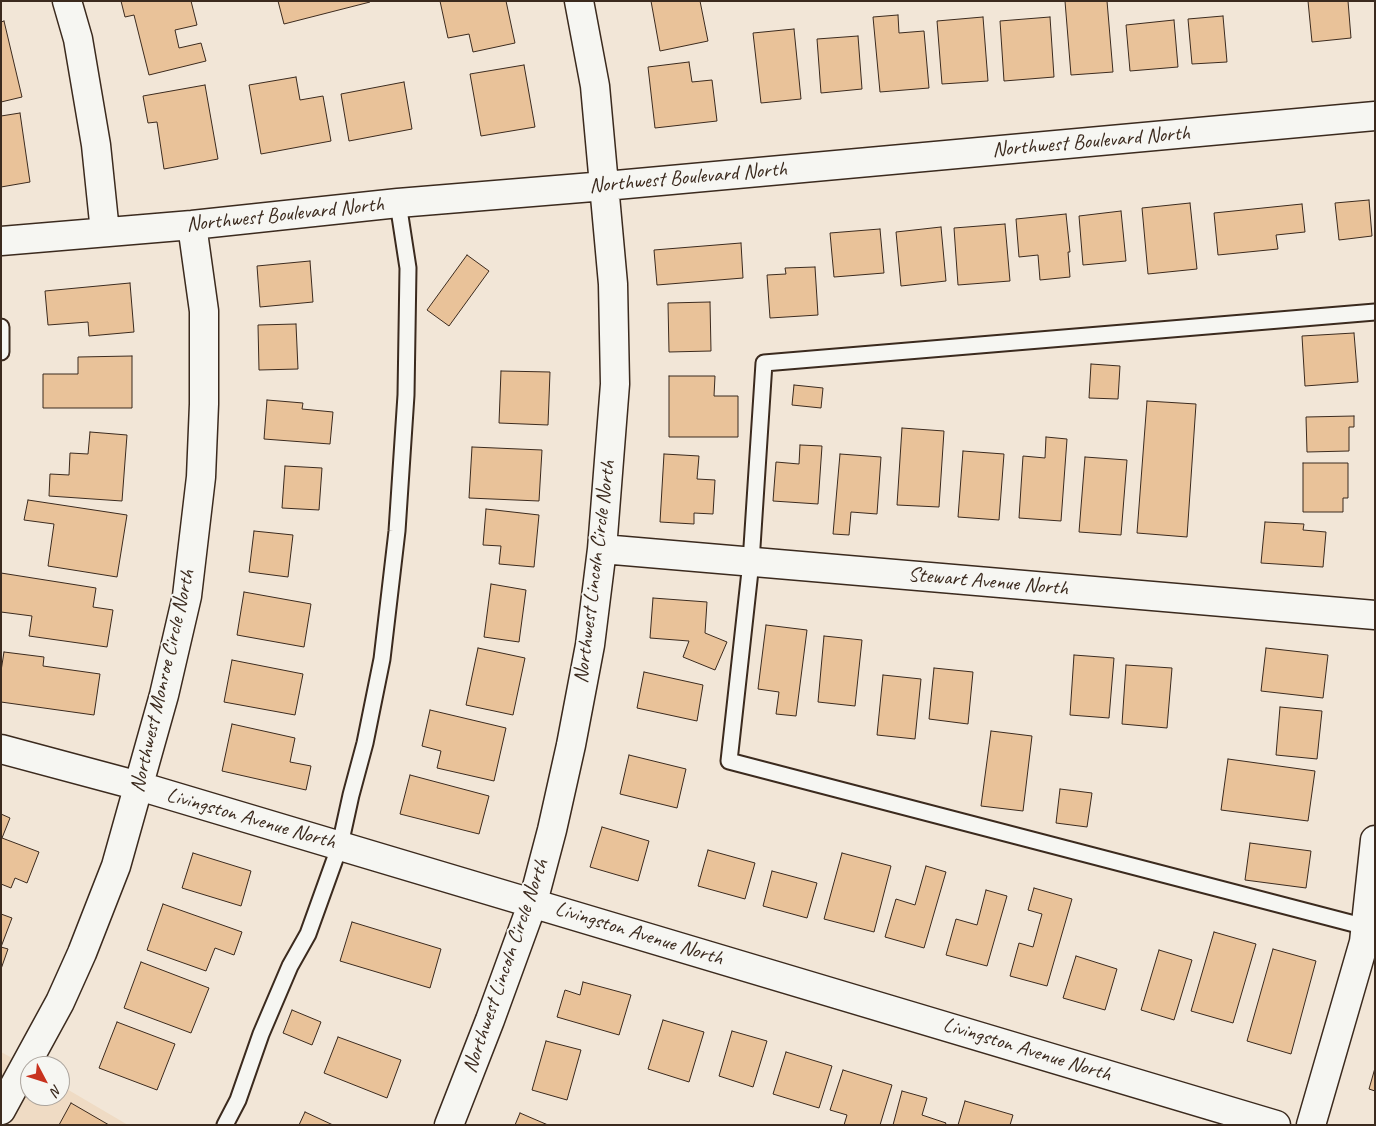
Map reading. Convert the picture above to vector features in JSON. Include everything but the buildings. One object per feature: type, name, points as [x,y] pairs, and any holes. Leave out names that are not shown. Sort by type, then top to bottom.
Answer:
[{"type":"street","points":[[68,1],[78,39],[96,145],[105,232]]},
{"type":"street","name":"Northwest Lincoln Circle North","points":[[449,1125],[490,1020],[532,902],[552,830],[590,645],[602,549],[615,384],[613,284],[595,86],[579,1]]},
{"type":"street","name":"Northwest Boulevard North","points":[[1,241],[192,225],[398,203],[1375,116]]},
{"type":"street","name":"Northwest Monroe Circle North","points":[[1,1110],[60,1002],[82,953],[116,866],[164,695],[186,596],[201,477],[204,404],[204,311],[192,225]]},
{"type":"street","name":"Stewart Avenue North","points":[[602,549],[1375,615]]},
{"type":"street","name":"Livingston Avenue North","points":[[1,749],[139,786],[340,845],[1276,1125]]},
{"type":"street","points":[[1311,1125],[1364,942],[1375,840]]},
{"type":"lane","points":[[225,1125],[238,1100],[261,1034],[290,966],[308,934],[340,845],[365,743],[382,659],[397,531],[406,395],[408,268],[398,203]]},
{"type":"lane","points":[[1366,927],[729,761],[751,562],[764,363],[1375,312]]},
{"type":"lane","points":[[1,327],[1,352]]},
{"type":"shaded area","points":[[1,1052],[12,1058],[1,1078]]},
{"type":"shaded area","points":[[70,1091],[128,1125],[9,1125],[20,1106],[70,1106]]}]
